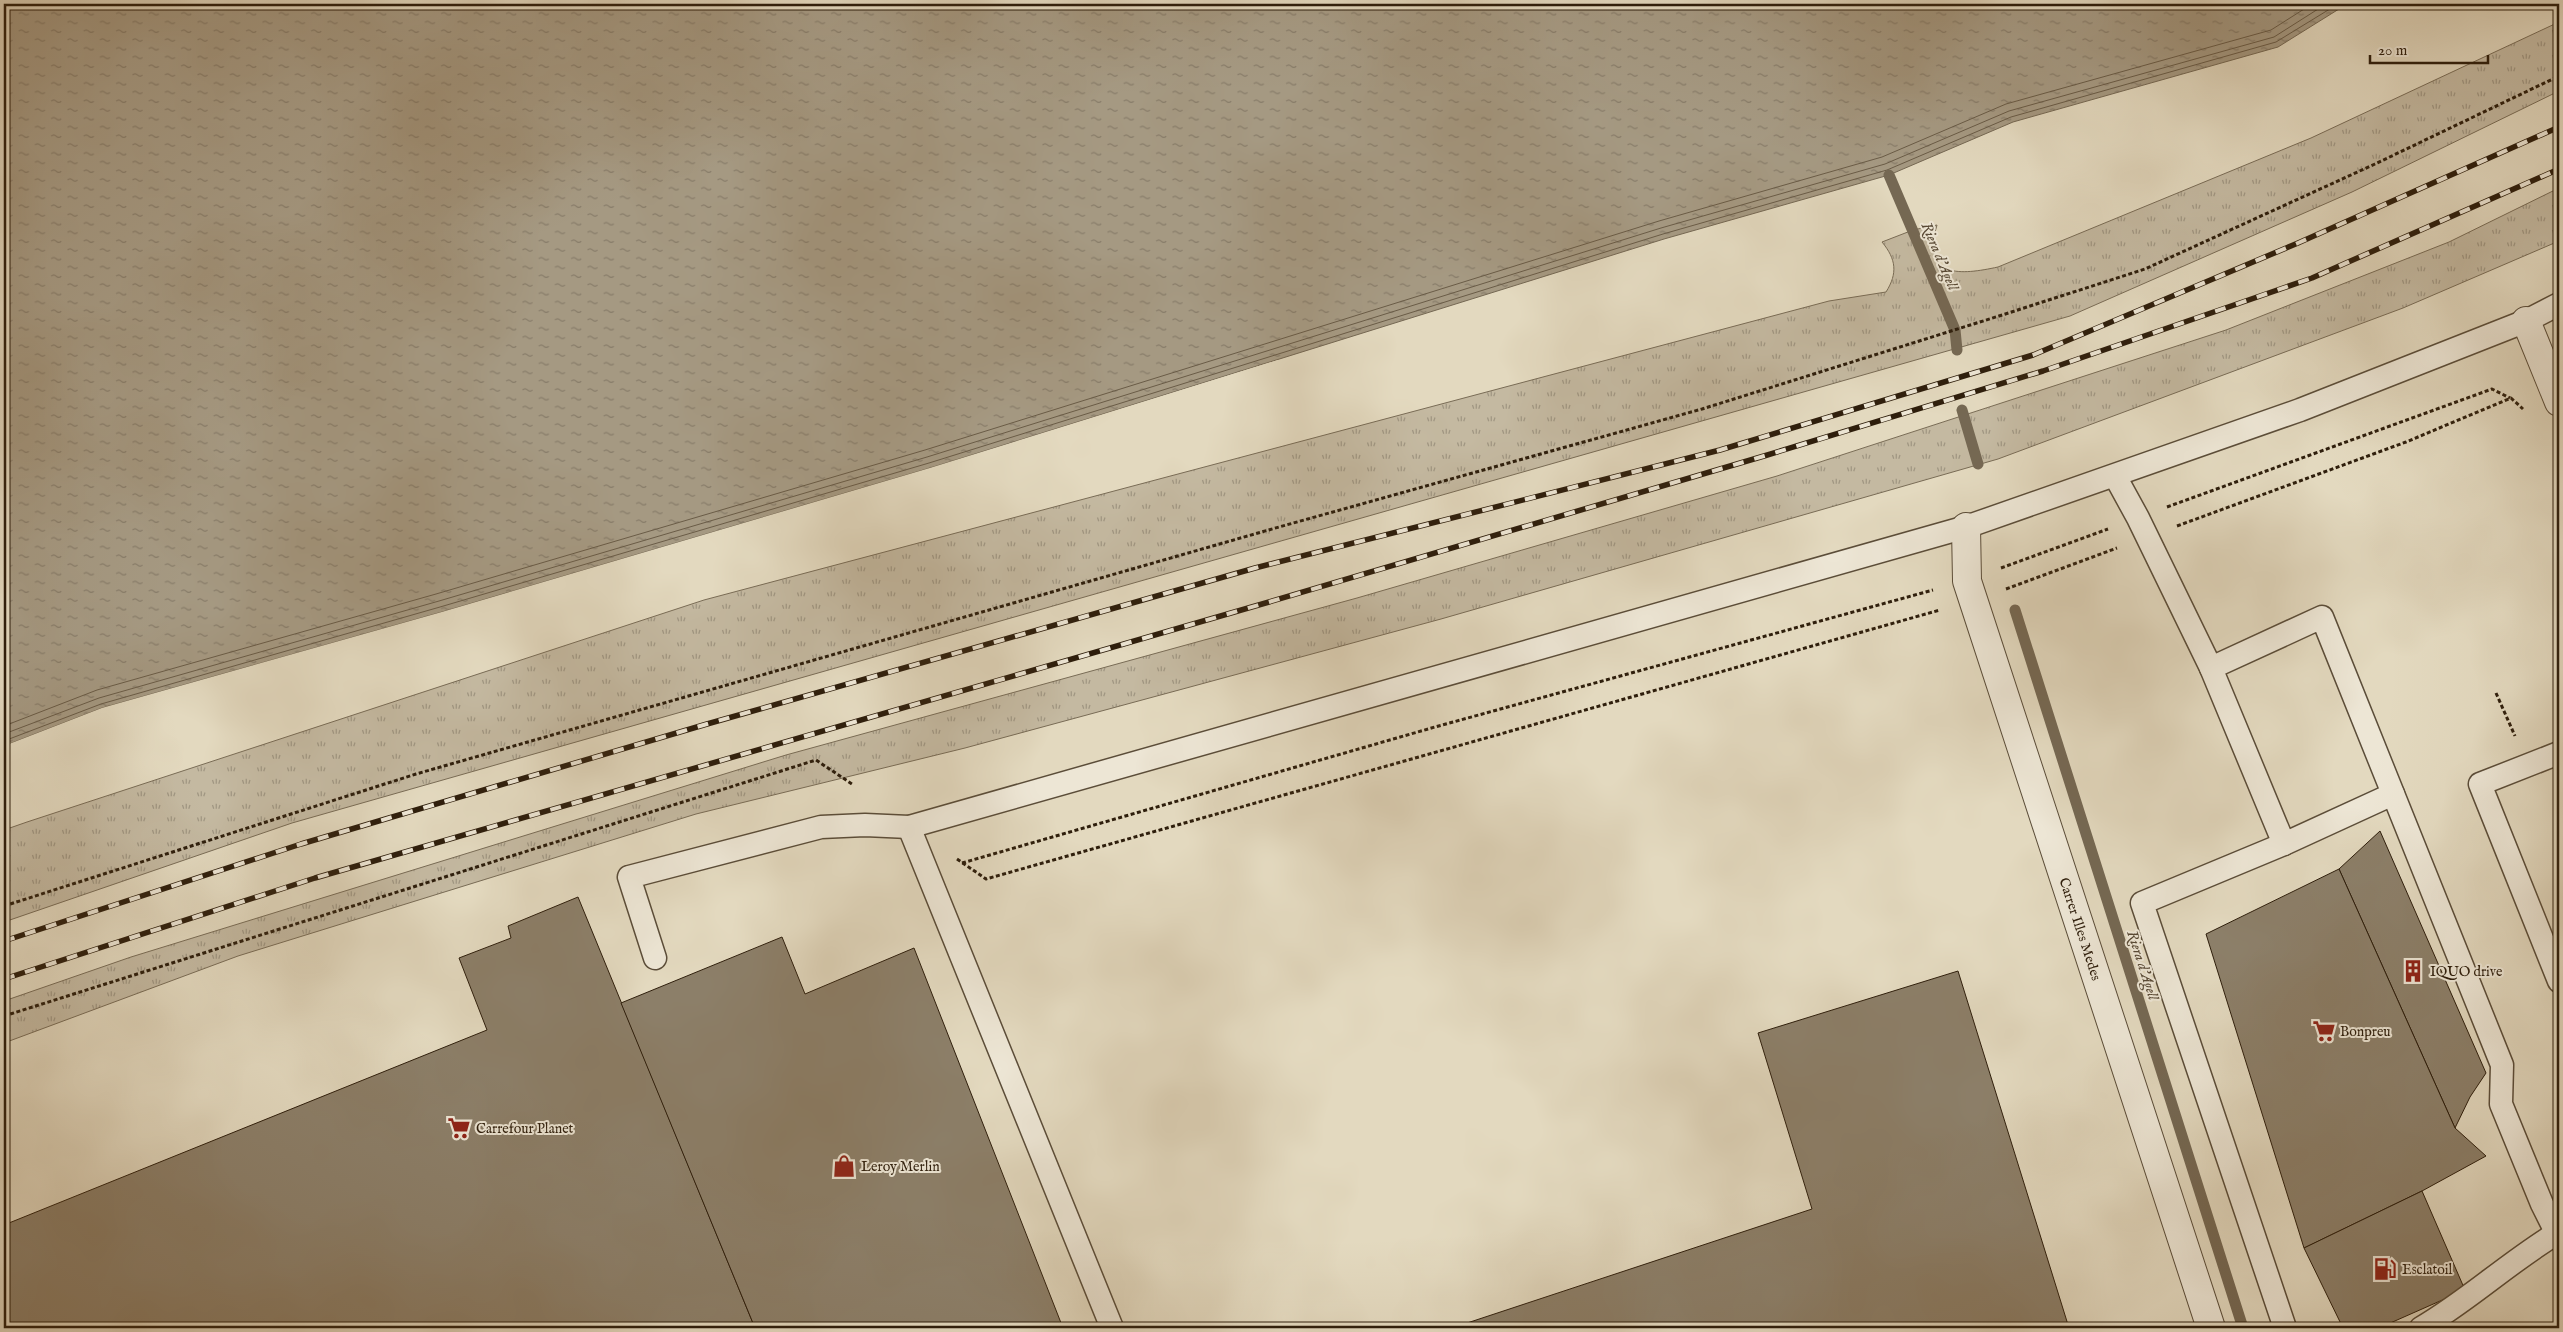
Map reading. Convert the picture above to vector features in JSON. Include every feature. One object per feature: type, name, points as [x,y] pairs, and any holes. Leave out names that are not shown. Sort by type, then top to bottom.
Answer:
[{"type":"street","points":[[2526,320],[2559,402]]},
{"type":"street","name":"Carrer Illes Medes","points":[[1966,527],[1970,591],[2211,1328]]},
{"type":"lane","points":[[655,958],[629,877],[821,827],[865,825],[909,827],[1966,527],[2300,410],[2526,320],[2559,304]]},
{"type":"lane","points":[[2115,476],[2143,527],[2211,668],[2284,844]]},
{"type":"lane","points":[[2211,668],[2322,617],[2502,1065],[2502,1104],[2542,1204],[2558,1236],[2527,1251],[2456,1308],[2421,1328]]},
{"type":"lane","points":[[2559,753],[2480,784],[2559,982]]},
{"type":"lane","points":[[2285,1328],[2142,903],[2284,844],[2393,794]]},
{"type":"lane","points":[[909,827],[1112,1328]]},
{"type":"path","points":[[4,906],[416,774],[1250,535],[1702,409],[2145,269],[2375,164],[2559,76]]},
{"type":"path","points":[[954,857],[986,879],[1970,591],[2143,527],[2492,389],[2511,398],[2524,410]]},
{"type":"path","points":[[962,862],[1435,727],[1970,591],[2143,527],[2388,449],[2511,398]]},
{"type":"path","points":[[4,1016],[816,760],[852,784]]},
{"type":"green space","points":[[2559,22],[2559,91],[2352,192],[2070,316],[292,823],[4,922],[4,830],[704,600],[1829,301],[1886,292],[1892,279],[1894,266],[1887,248],[1882,242],[1913,230],[1937,225],[1934,243],[1935,255],[1940,264],[1948,269],[1971,271],[1998,267],[2311,138]]},
{"type":"green space","points":[[2559,188],[2559,241],[2403,308],[1998,459],[1441,619],[965,748],[696,814],[238,956],[4,1043],[4,1001],[131,957],[786,755],[1357,598],[1777,476],[2226,330],[2449,242]]},
{"type":"water","points":[[4,4],[2347,4],[2278,47],[2013,122],[1889,175],[1664,239],[930,468],[442,612],[102,708],[4,746]]},
{"type":"pier","points":[[1278,360],[1284,360],[931,471],[103,711],[4,749],[4,746],[102,708],[442,612],[930,468]]},
{"type":"building","name":"IQUO drive","points":[[2380,831],[2486,1073],[2470,1097],[2455,1128],[2339,869]]},
{"type":"building","name":"Bonpreu","points":[[2339,869],[2455,1128],[2486,1156],[2422,1191],[2304,1248],[2206,934]]},
{"type":"building","name":"Carrefour Planet","points":[[578,897],[755,1328],[4,1328],[4,1225],[487,1030],[459,958],[511,938],[508,926]]},
{"type":"building","name":"Leroy Merlin","points":[[782,937],[805,994],[914,948],[1063,1328],[755,1328],[621,1003]]},
{"type":"building","points":[[1958,971],[2069,1328],[1452,1328],[1812,1209],[1758,1033]]},
{"type":"building","name":"Esclatoil","points":[[2422,1191],[2465,1290],[2379,1328],[2343,1328],[2304,1248]]},
{"type":"waterway","name":"Riera d'Agell","points":[[1889,175],[1955,330],[1957,350]]},
{"type":"waterway","name":"Riera d'Agell","points":[[1962,410],[1978,464]]},
{"type":"waterway","name":"Riera d'Agell","points":[[2015,610],[2243,1328]]},
{"type":"railway","points":[[4,941],[301,844],[707,724],[1255,568],[1720,450],[2033,355],[2298,243],[2559,127]]},
{"type":"railway","points":[[4,979],[315,878],[1269,602],[1764,456],[2043,371],[2312,278],[2559,169]]},
{"type":"place","name":"IQUO drive","points":[[2413,971]]},
{"type":"place","name":"Bonpreu","points":[[2324,1031]]},
{"type":"place","name":"Carrefour Planet","points":[[459,1128]]},
{"type":"place","name":"Leroy Merlin","points":[[844,1166]]},
{"type":"place","name":"Esclatoil","points":[[2385,1269]]}]
